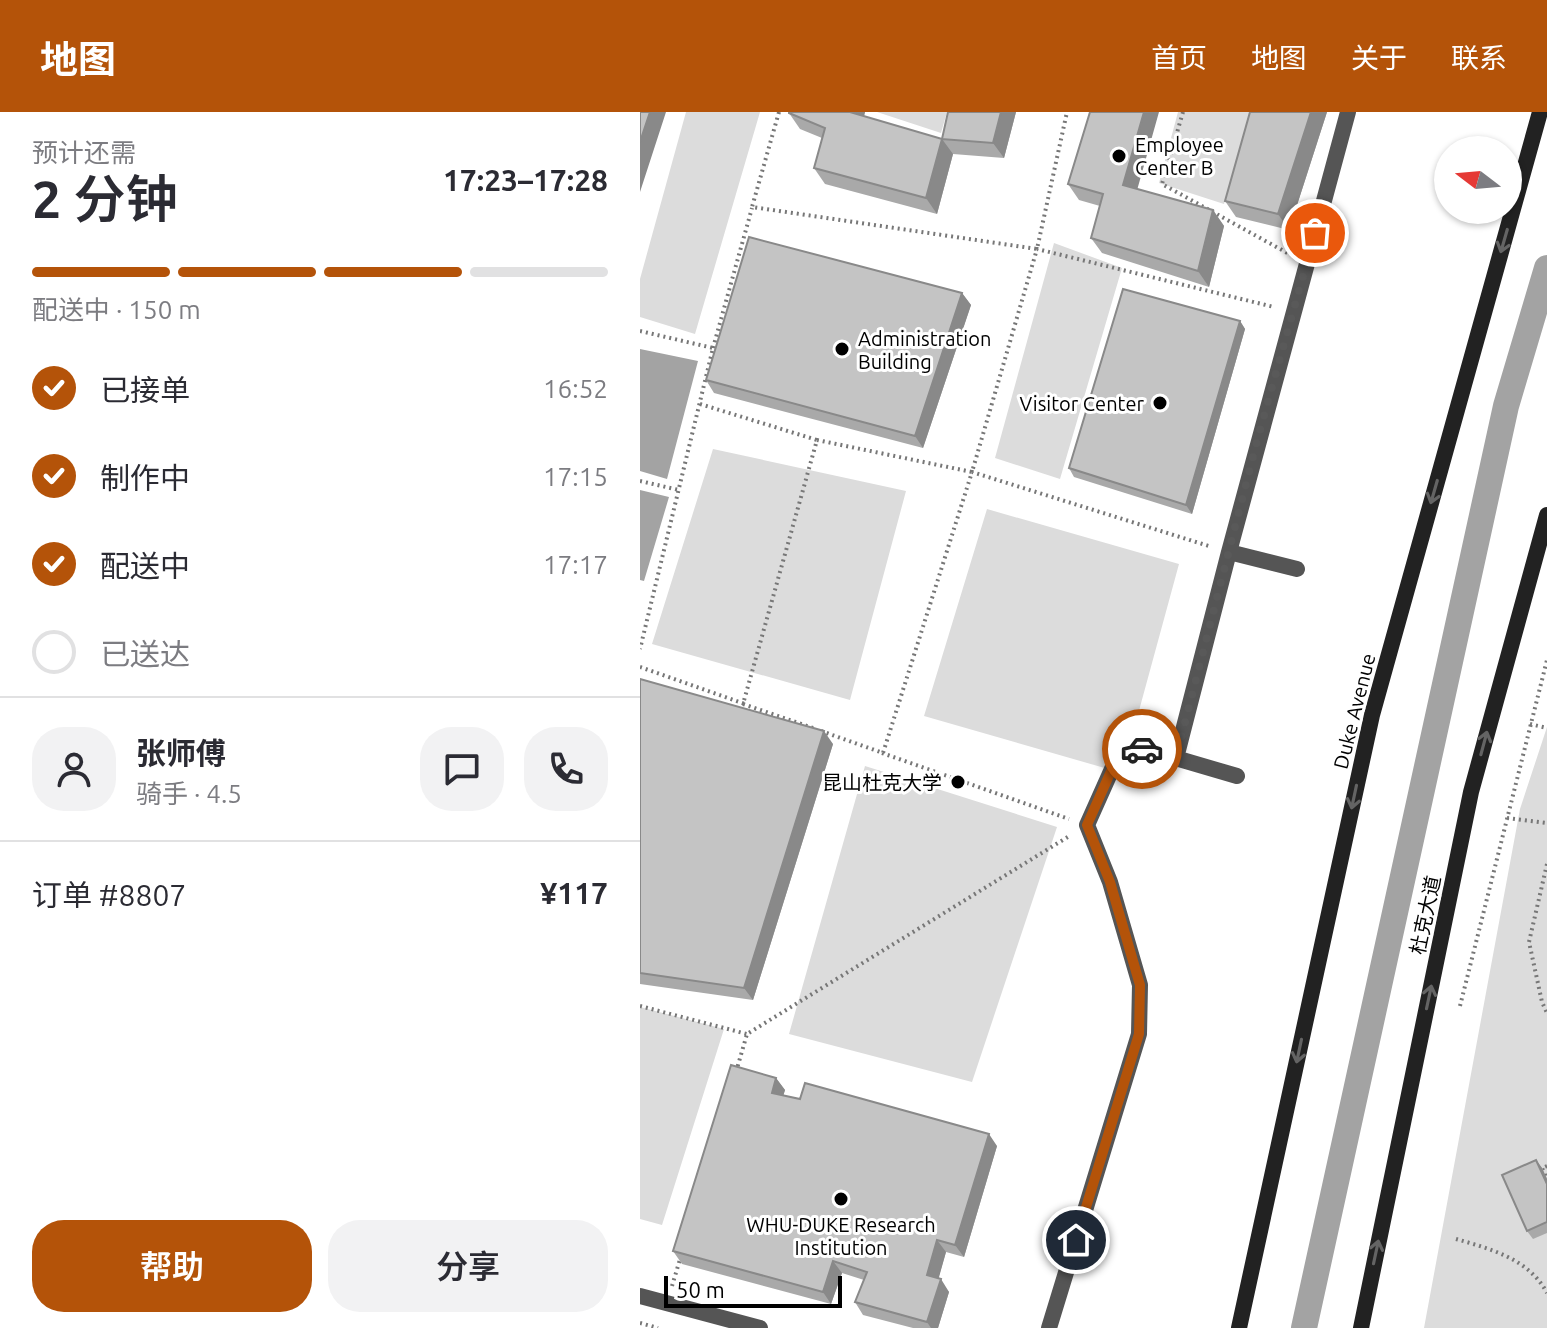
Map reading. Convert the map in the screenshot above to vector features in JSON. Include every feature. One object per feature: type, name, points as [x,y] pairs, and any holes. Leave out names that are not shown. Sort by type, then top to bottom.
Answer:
[{"type":"main road","name":"Duke Avenue","points":[[1239,1328],[1372,715],[1540,112]]},
{"type":"main road","name":"杜克大道","points":[[1361,1328],[1471,792],[1547,515]]},
{"type":"street","points":[[1176,758],[1348,112]]},
{"type":"street","points":[[1229,552],[1297,569]]},
{"type":"street","points":[[1049,1328],[1139,1034],[1140,985],[1110,882],[1087,825],[1112,769],[1131,745],[1237,776]]},
{"type":"street","points":[[640,1296],[760,1328]]},
{"type":"path","points":[[640,649],[713,348],[779,112]]},
{"type":"path","points":[[883,753],[972,472],[1037,249],[1067,112]]},
{"type":"path","points":[[1183,112],[1162,184],[1306,263]]},
{"type":"path","points":[[752,207],[1037,249],[1293,311]]},
{"type":"path","points":[[640,331],[713,348]]},
{"type":"path","points":[[700,404],[817,440],[972,472],[1229,552]]},
{"type":"path","points":[[743,704],[817,440]]},
{"type":"path","points":[[640,481],[679,490]]},
{"type":"path","points":[[1460,1006],[1547,660]]},
{"type":"path","points":[[640,667],[1087,825]]},
{"type":"path","points":[[1530,724],[1547,728]]},
{"type":"path","points":[[1507,818],[1547,823]]},
{"type":"path","points":[[734,1079],[747,1034],[1087,825]]},
{"type":"path","points":[[1547,864],[1529,942],[1547,1013]]},
{"type":"path","points":[[640,1006],[747,1034]]},
{"type":"path","points":[[1547,1166],[1542,1168],[1547,1179]]},
{"type":"path","points":[[1456,1239],[1503,1253],[1539,1279],[1547,1293]]},
{"type":"path","points":[[667,1303],[685,1243]]},
{"type":"path","points":[[640,1323],[658,1328]]},
{"type":"shaded area","points":[[686,112],[760,112],[695,334],[640,317],[640,279]]},
{"type":"shaded area","points":[[877,112],[947,112],[941,133]]},
{"type":"shaded area","points":[[1178,112],[1251,112],[1224,204],[1159,183]]},
{"type":"shaded area","points":[[1054,243],[1122,268],[1060,479],[995,458]]},
{"type":"shaded area","points":[[640,349],[698,361],[667,479],[640,471]]},
{"type":"shaded area","points":[[713,449],[906,491],[850,700],[652,644]]},
{"type":"shaded area","points":[[640,490],[669,497],[644,581],[640,580]]},
{"type":"shaded area","points":[[987,509],[1179,564],[1122,773],[924,716]]},
{"type":"shaded area","points":[[1547,727],[1547,1328],[1424,1328],[1520,809]]},
{"type":"shaded area","points":[[865,766],[1057,827],[972,1082],[789,1034]]},
{"type":"shaded area","points":[[640,1007],[724,1029],[662,1225],[640,1219]]},
{"type":"building","points":[[640,112],[650,112],[640,142]]},
{"type":"building","points":[[789,112],[850,112],[942,139],[926,198],[814,168],[825,128]]},
{"type":"building","points":[[948,112],[1001,112],[993,143],[942,139]]},
{"type":"building","name":"Employee Center B","points":[[1090,112],[1144,112],[1123,185],[1213,210],[1198,271],[1091,238],[1103,194],[1068,184]]},
{"type":"building","points":[[1250,112],[1311,112],[1278,214],[1225,201]]},
{"type":"building","name":"Administration Building","points":[[749,237],[962,293],[915,436],[706,380]]},
{"type":"building","name":"Visitor Center","points":[[1123,289],[1240,321],[1186,505],[1069,468]]},
{"type":"building","points":[[640,679],[824,731],[744,988],[640,973]]},
{"type":"building","name":"WHU-DUKE Research Institution","points":[[731,1065],[776,1078],[772,1093],[800,1099],[805,1083],[989,1134],[955,1245],[937,1240],[927,1275],[941,1279],[927,1322],[855,1302],[867,1272],[833,1261],[823,1292],[673,1251]]},
{"type":"building","points":[[1536,1160],[1547,1184],[1547,1222],[1527,1231],[1502,1175]]},
{"type":"waterway","points":[[1304,1328],[1506,406],[1547,268]]},
{"type":"way so far","points":[[1142,749],[1176,758],[1257,441],[1315,233]]},
{"type":"place","name":"Employee Center B","points":[[1119,156]]},
{"type":"place","name":"Administration Building","points":[[842,349]]},
{"type":"place","name":"Visitor Center","points":[[1160,403]]},
{"type":"place","name":"昆山杜克大学","points":[[958,782]]},
{"type":"place","name":"WHU-DUKE Research Institution","points":[[841,1199]]},
{"type":"route","points":[[1076,1240],[1139,1034],[1140,985],[1110,882],[1087,825],[1112,769],[1131,745],[1142,749]]}]
